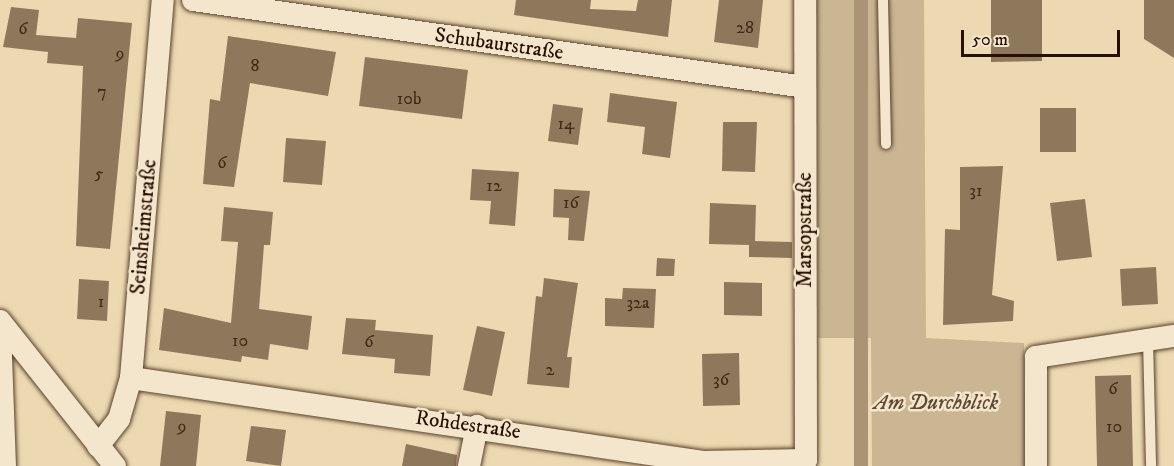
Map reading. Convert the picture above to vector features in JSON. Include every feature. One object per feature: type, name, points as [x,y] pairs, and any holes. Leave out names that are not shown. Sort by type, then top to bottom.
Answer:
[{"type":"street","name":"Seinsheimstraße","points":[[98,446],[119,419],[131,378],[163,0]]},
{"type":"street","name":"Schubaurstraße","points":[[193,0],[805,87]]},
{"type":"street","name":"Marsopstraße","points":[[805,0],[806,460]]},
{"type":"street","points":[[0,321],[115,466]]},
{"type":"street","points":[[0,330],[5,466]]},
{"type":"street","points":[[1036,466],[1036,357],[1174,336]]},
{"type":"street","name":"Rohdestraße","points":[[131,378],[477,426],[703,464],[806,460]]},
{"type":"street","points":[[470,466],[477,426]]},
{"type":"lane","points":[[883,0],[886,144]]},
{"type":"lane","points":[[1148,340],[1151,466]]},
{"type":"green space","name":"Am Durchblick","points":[[817,0],[924,0],[926,338],[1024,343],[1025,466],[872,466],[871,338],[818,338]]},
{"type":"shaded area","points":[[854,0],[868,0],[868,466],[854,466]]},
{"type":"building","points":[[516,0],[591,0],[590,9],[636,11],[638,0],[672,0],[668,37],[514,15]]},
{"type":"building","points":[[719,0],[763,0],[758,48],[714,42]]},
{"type":"building","points":[[991,0],[1042,0],[1042,61],[991,62]]},
{"type":"building","points":[[1144,0],[1174,0],[1174,58],[1144,39]]},
{"type":"building","points":[[11,7],[39,10],[36,35],[76,38],[78,18],[132,23],[110,249],[76,246],[83,66],[47,63],[48,52],[3,47]]},
{"type":"building","points":[[228,36],[336,52],[328,96],[250,83],[234,187],[203,184],[210,99],[220,101]]},
{"type":"building","points":[[365,57],[468,70],[462,119],[359,106]]},
{"type":"building","points":[[610,93],[677,102],[670,158],[642,154],[645,127],[607,122]]},
{"type":"building","points":[[553,104],[583,108],[578,145],[548,141]]},
{"type":"building","points":[[1040,108],[1076,108],[1076,152],[1040,152]]},
{"type":"building","points":[[723,122],[757,122],[755,172],[722,171]]},
{"type":"building","points":[[286,138],[326,141],[322,185],[283,182]]},
{"type":"building","points":[[1003,166],[992,295],[1014,301],[1013,321],[943,325],[945,229],[960,230],[960,167]]},
{"type":"building","points":[[472,169],[519,172],[515,226],[489,224],[491,201],[470,200]]},
{"type":"building","points":[[554,189],[590,191],[584,241],[568,240],[569,218],[553,217]]},
{"type":"building","points":[[1085,199],[1092,257],[1057,261],[1050,203]]},
{"type":"building","points":[[710,203],[756,205],[755,241],[792,242],[792,258],[749,257],[749,245],[709,244]]},
{"type":"building","points":[[224,207],[273,212],[270,245],[264,245],[259,309],[312,316],[308,350],[270,344],[268,360],[242,356],[241,362],[159,350],[164,308],[231,323],[238,242],[221,241]]},
{"type":"building","points":[[657,258],[675,259],[674,276],[656,276]]},
{"type":"building","points":[[1156,267],[1158,304],[1122,306],[1120,269]]},
{"type":"building","points":[[544,278],[578,283],[567,357],[572,357],[569,388],[527,384],[536,296],[542,297]]},
{"type":"building","points":[[79,279],[109,281],[107,321],[77,319]]},
{"type":"building","points":[[724,282],[762,283],[762,316],[724,315]]},
{"type":"building","points":[[623,288],[656,289],[654,328],[605,326],[605,298],[622,299]]},
{"type":"building","points":[[346,318],[376,320],[375,330],[433,335],[430,376],[394,373],[395,359],[342,354]]},
{"type":"building","points":[[477,326],[505,332],[492,396],[463,390]]},
{"type":"building","points":[[739,353],[740,405],[703,406],[702,354]]},
{"type":"building","points":[[1131,375],[1133,466],[1097,466],[1095,376]]},
{"type":"building","points":[[166,411],[201,415],[196,466],[160,466]]},
{"type":"building","points":[[251,426],[286,430],[281,466],[246,461]]},
{"type":"building","points":[[406,444],[457,455],[456,466],[402,466]]}]
